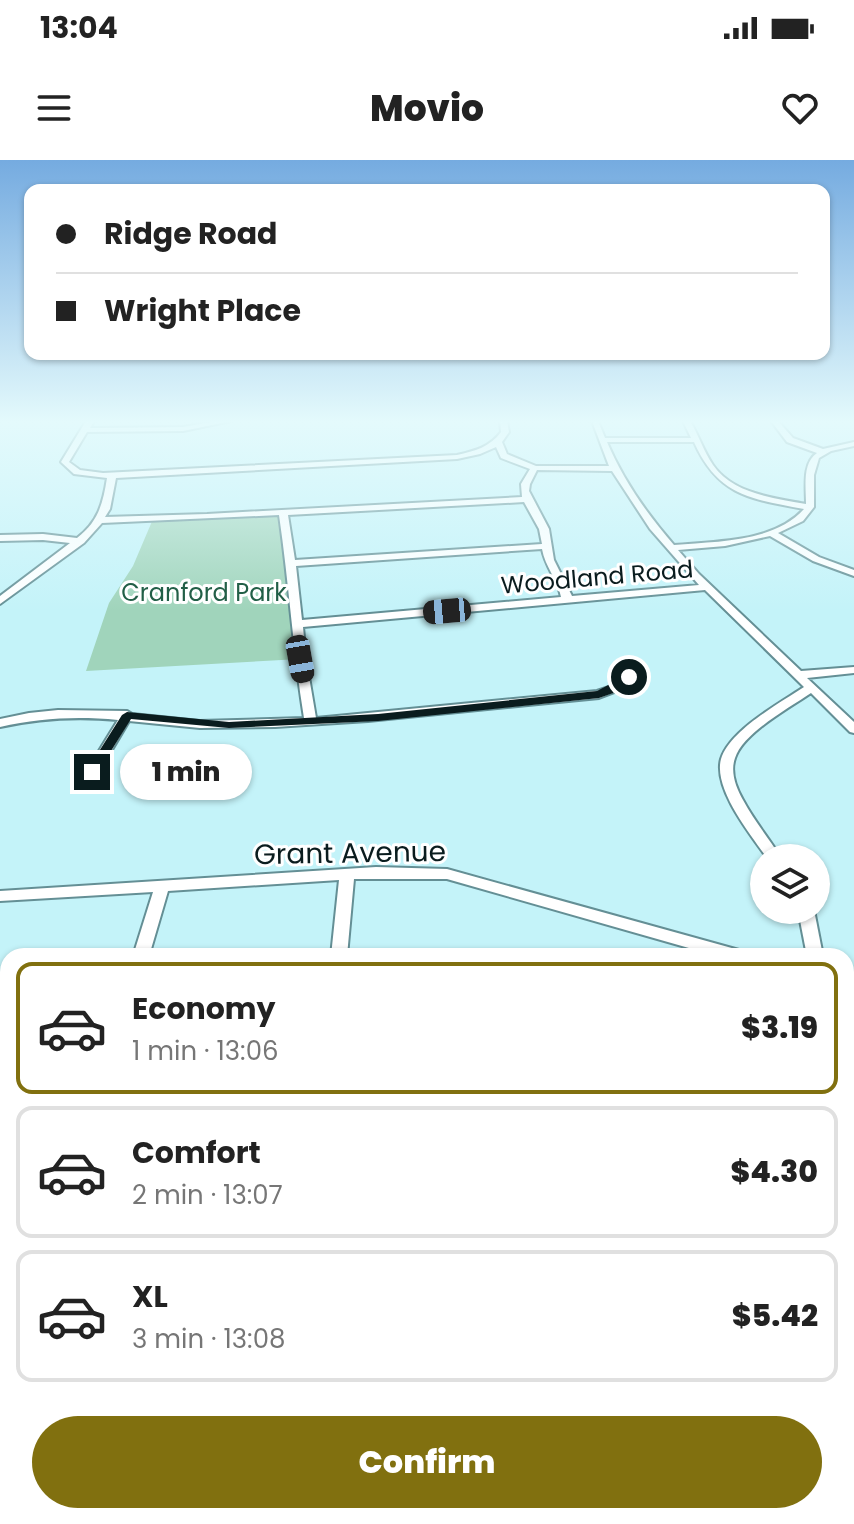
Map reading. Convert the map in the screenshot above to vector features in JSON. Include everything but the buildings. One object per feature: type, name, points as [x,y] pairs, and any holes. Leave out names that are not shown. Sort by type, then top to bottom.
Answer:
[{"type":"street","points":[[0,601],[81,541],[100,520],[110,485]]},
{"type":"street","points":[[524,485],[527,499],[543,527],[551,565],[566,587],[567,600]]},
{"type":"street","points":[[624,485],[639,510],[670,548],[854,729]]},
{"type":"street","points":[[733,485],[770,499],[810,507]]},
{"type":"street","points":[[670,548],[724,543],[771,533],[803,518],[810,507],[811,485]]},
{"type":"street","points":[[100,520],[199,519],[397,503],[527,499]]},
{"type":"street","points":[[283,513],[292,563],[310,720]]},
{"type":"street","points":[[771,533],[816,559],[854,573]]},
{"type":"street","points":[[0,538],[27,536],[81,541]]},
{"type":"street","points":[[292,563],[547,546]]},
{"type":"street","name":"Woodland Road","points":[[297,624],[709,587]]},
{"type":"street","points":[[797,675],[854,670]]},
{"type":"street","points":[[0,723],[22,717],[64,713],[127,715],[229,725],[378,717],[599,694],[616,688],[629,677]]},
{"type":"street","points":[[765,844],[732,796],[725,770],[728,756],[743,734],[811,688]]},
{"type":"street","points":[[92,772],[127,715]]},
{"type":"street","points":[[340,948],[347,874]]},
{"type":"street","name":"Grant Avenue","points":[[0,896],[347,874],[447,874],[711,948]]},
{"type":"street","points":[[143,948],[162,885]]},
{"type":"street","points":[[809,924],[813,948]]},
{"type":"green space","name":"Cranford Park","points":[[283,513],[300,659],[86,671],[109,603],[133,566],[153,519]]},
{"type":"route","points":[[92,772],[127,715],[229,725],[378,717],[599,694],[616,688],[629,677]]}]
